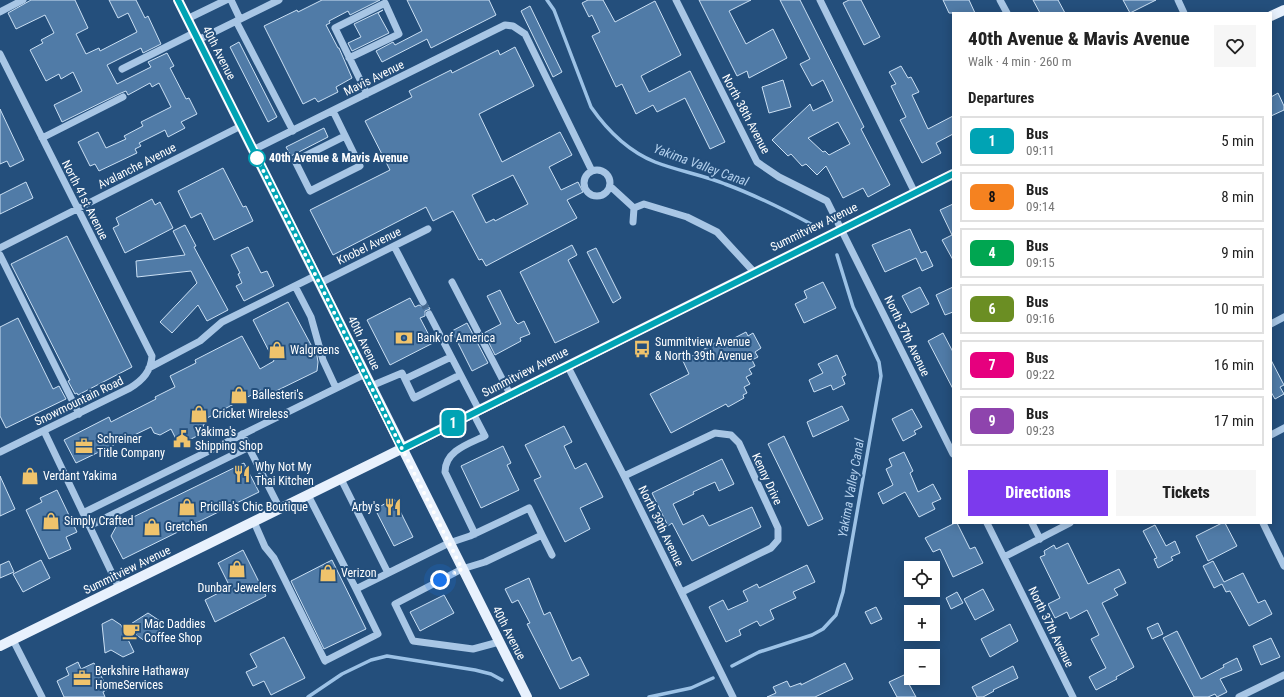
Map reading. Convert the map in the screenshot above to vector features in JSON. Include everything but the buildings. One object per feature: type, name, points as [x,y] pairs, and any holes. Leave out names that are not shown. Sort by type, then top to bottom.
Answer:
[{"type":"main road","name":"40th Avenue","points":[[178,0],[527,697]]},
{"type":"main road","points":[[1272,16],[1284,10]]},
{"type":"main road","name":"Summitview Avenue","points":[[0,646],[402,449],[841,228],[952,174]]},
{"type":"street","points":[[0,12],[23,0]]},
{"type":"street","points":[[187,19],[226,0]]},
{"type":"street","points":[[231,0],[238,20],[293,131]]},
{"type":"street","points":[[122,69],[196,36],[238,20],[279,0]]},
{"type":"street","name":"North 38th Avenue","points":[[676,0],[757,162],[779,177],[827,201],[841,228]]},
{"type":"street","points":[[820,0],[915,192]]},
{"type":"street","points":[[1000,0],[1006,12]]},
{"type":"street","points":[[1178,0],[1184,12]]},
{"type":"street","points":[[349,58],[399,34],[385,4],[335,28],[349,58],[367,94]]},
{"type":"street","name":"Mavis Avenue","points":[[253,150],[505,25],[513,26],[525,34],[592,171]]},
{"type":"street","name":"North 41st Avenue","points":[[0,54],[152,356]]},
{"type":"street","points":[[42,138],[123,97]]},
{"type":"street","points":[[333,111],[360,166],[310,191],[295,161],[345,136]]},
{"type":"street","name":"Avalanche Avenue","points":[[0,248],[241,126]]},
{"type":"street","points":[[610,186],[602,194],[597,196],[586,190],[585,181],[592,171],[600,170],[607,174],[610,186],[634,208]]},
{"type":"street","points":[[634,208],[644,204],[687,216],[717,232],[754,272]]},
{"type":"street","points":[[633,222],[634,208]]},
{"type":"street","name":"North 37th Avenue","points":[[841,228],[952,452]]},
{"type":"street","name":"Knobel Avenue","points":[[149,368],[200,342],[222,322],[295,286],[319,279],[394,246],[428,229]]},
{"type":"street","points":[[394,246],[423,302]]},
{"type":"street","points":[[0,255],[79,414]]},
{"type":"street","points":[[452,282],[510,394]]},
{"type":"street","points":[[295,286],[311,317],[323,360],[336,388]]},
{"type":"street","points":[[429,314],[460,375],[485,436],[450,456],[445,466],[445,472],[475,534]]},
{"type":"street","points":[[1272,323],[1284,317]]},
{"type":"street","name":"Snowmountain Road","points":[[0,452],[79,414],[138,383],[145,377],[152,356]]},
{"type":"street","points":[[404,379],[451,356]]},
{"type":"street","name":"North 39th Avenue","points":[[567,365],[624,476],[733,697]]},
{"type":"street","points":[[371,386],[402,373],[414,398],[460,375]]},
{"type":"street","points":[[83,512],[365,374]]},
{"type":"street","points":[[1272,434],[1284,428]]},
{"type":"street","points":[[44,431],[119,588]]},
{"type":"street","name":"Kenny Drive","points":[[624,476],[715,433],[731,435],[739,443],[778,528],[778,540],[771,548],[682,592]]},
{"type":"street","points":[[242,434],[280,509]]},
{"type":"street","points":[[89,526],[249,447]]},
{"type":"street","points":[[341,479],[388,573]]},
{"type":"street","points":[[254,522],[265,547],[274,558],[325,661],[378,634],[308,495]]},
{"type":"street","points":[[356,589],[449,543],[475,534],[529,508],[552,555]]},
{"type":"street","name":"North 37th Avenue","points":[[988,524],[1073,697]]},
{"type":"street","points":[[1032,524],[1040,539]]},
{"type":"street","points":[[1004,557],[1068,524]]},
{"type":"street","points":[[1263,524],[1284,566]]},
{"type":"street","points":[[499,642],[473,649],[413,640],[395,604],[462,569],[485,562],[542,535]]},
{"type":"street","points":[[13,640],[42,697]]},
{"type":"street","points":[[1239,697],[1284,675]]},
{"type":"waterway","name":"Yakima Valley Canal","points":[[547,0],[554,10],[591,107],[611,132],[627,146],[655,162],[736,188],[769,202],[811,224]]},
{"type":"waterway","name":"Yakima Valley Canal","points":[[732,666],[759,652],[812,635],[823,629],[836,615],[843,592],[881,376],[879,362],[853,307],[837,255]]},
{"type":"waterway","name":"Yakima Valley Canal","points":[[308,697],[342,674],[371,660],[387,656],[475,670],[491,674],[502,680]]},
{"type":"waterway","name":"Yakima Valley Canal","points":[[649,697],[691,688],[713,678]]},
{"type":"tunnel","points":[[423,302],[429,314]]},
{"type":"bus line","name":"1","points":[[178,0],[402,449],[841,228],[952,174]]},
{"type":"place","name":"40th Avenue & Mavis Avenue","points":[[257,158]]},
{"type":"place","name":"Bank of America","points":[[404,338]]},
{"type":"place","name":"Summitview Avenue & North 39th Avenue","points":[[642,349]]},
{"type":"place","name":"Walgreens","points":[[277,350]]},
{"type":"place","name":"Ballesteri's","points":[[239,395]]},
{"type":"place","name":"Cricket Wireless","points":[[199,414]]},
{"type":"place","name":"Yakima's Shipping Shop","points":[[182,439]]},
{"type":"place","name":"Schreiner Title Company","points":[[84,446]]},
{"type":"place","name":"Why Not My Thai Kitchen","points":[[242,474]]},
{"type":"place","name":"Verdant Yakima","points":[[30,476]]},
{"type":"place","name":"Pricilla's Chic Boutique","points":[[187,507]]},
{"type":"place","name":"Arby's","points":[[393,507]]},
{"type":"place","name":"Simply Crafted","points":[[51,521]]},
{"type":"place","name":"Gretchen","points":[[152,527]]},
{"type":"place","name":"Dunbar Jewelers","points":[[237,569]]},
{"type":"place","name":"Verizon","points":[[328,573]]},
{"type":"place","name":"Mac Daddies Coffee Shop","points":[[131,631]]},
{"type":"place","name":"Berkshire Hathaway HomeServices","points":[[82,678]]},
{"type":"route","points":[[257,158],[462,569],[440,580]]}]
